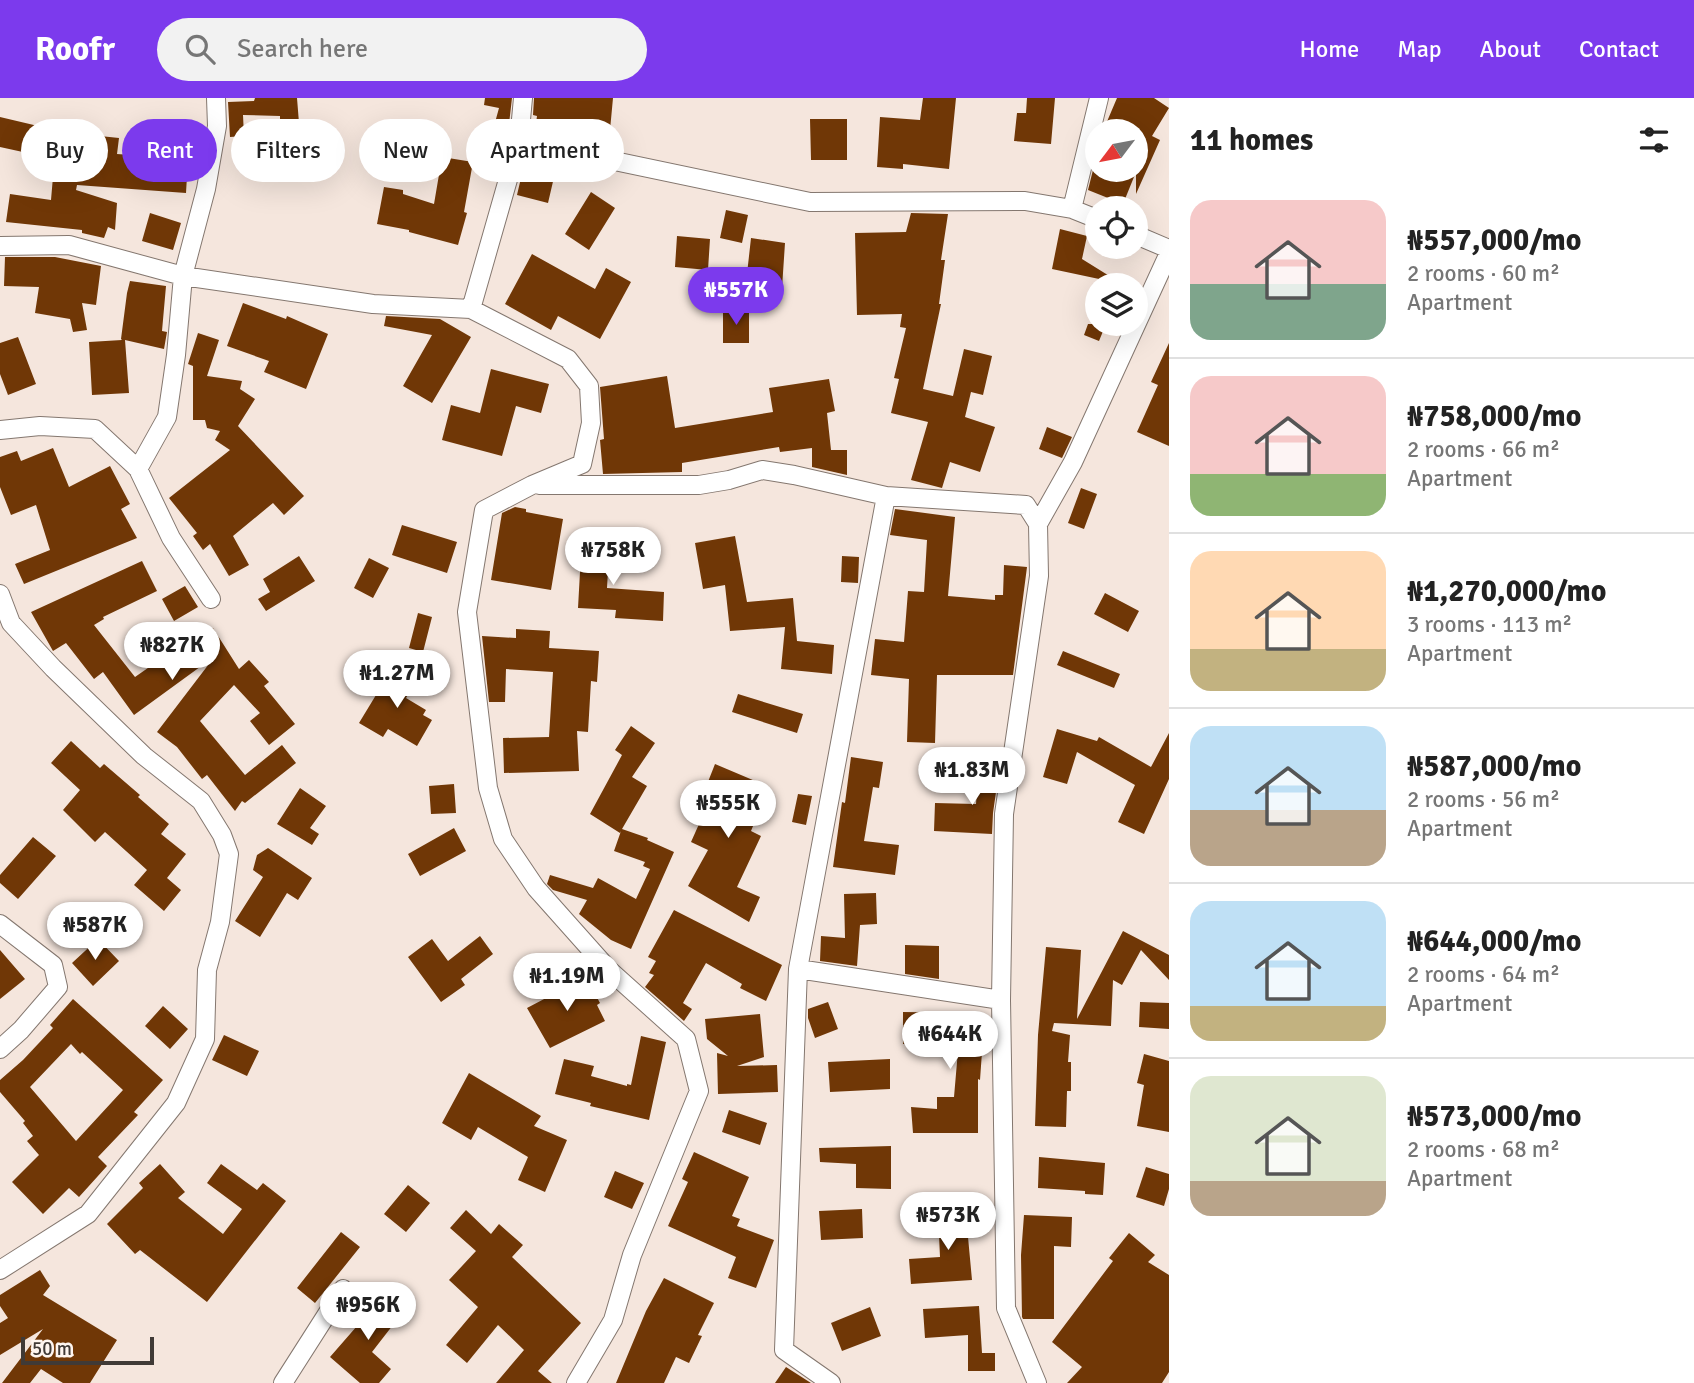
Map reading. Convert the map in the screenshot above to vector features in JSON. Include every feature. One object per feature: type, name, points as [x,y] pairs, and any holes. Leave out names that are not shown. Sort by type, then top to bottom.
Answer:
[{"type":"street","points":[[138,469],[167,417],[183,276],[206,189],[217,126],[216,98]]},
{"type":"street","points":[[521,119],[523,98]]},
{"type":"street","points":[[1072,209],[1099,98]]},
{"type":"street","points":[[624,163],[810,202],[1025,201],[1072,209],[1085,214]]},
{"type":"street","points":[[471,309],[507,182]]},
{"type":"street","points":[[1037,1383],[1006,1308],[1001,1000],[1004,814],[1039,576],[1038,524],[1073,462],[1169,251],[1148,241]]},
{"type":"street","points":[[0,246],[69,245],[183,276],[373,304],[471,309],[568,359],[589,386],[591,423],[582,464],[484,510],[467,612],[488,788],[503,839],[536,888],[609,970],[687,1040],[699,1091],[632,1255],[613,1320],[576,1383]]},
{"type":"street","points":[[0,430],[40,426],[95,429],[138,469],[171,538],[211,599]]},
{"type":"street","points":[[533,485],[699,485],[762,470],[886,496],[1026,505],[1038,524]]},
{"type":"street","points":[[831,1383],[784,1350],[798,969],[886,496]]},
{"type":"street","points":[[0,594],[11,623],[53,668],[144,756],[201,801],[222,835],[229,854],[219,922],[207,970],[205,1039],[176,1103],[88,1214],[0,1270]]},
{"type":"street","points":[[0,924],[53,965],[58,987],[21,1030],[0,1049]]},
{"type":"street","points":[[798,969],[1001,1000]]},
{"type":"street","points":[[283,1383],[343,1289]]},
{"type":"building","points":[[255,98],[297,98],[299,119],[243,115],[243,119],[231,119],[230,137],[228,102],[254,101]]},
{"type":"building","points":[[485,98],[512,98],[510,119],[496,119],[499,108],[484,105]]},
{"type":"building","points":[[534,98],[613,98],[611,119],[537,119],[537,116],[533,115]]},
{"type":"building","points":[[923,98],[956,98],[949,169],[903,164],[903,169],[877,167],[880,117],[920,120]]},
{"type":"building","points":[[1027,98],[1055,98],[1051,144],[1014,141],[1017,113],[1026,113]]},
{"type":"building","points":[[1117,98],[1154,98],[1169,108],[1152,136],[1160,140],[1148,167],[1148,119],[1108,119]]},
{"type":"building","points":[[0,117],[21,122],[21,152],[0,147]]},
{"type":"building","points":[[810,119],[847,119],[847,160],[811,160]]},
{"type":"building","points":[[108,137],[119,138],[117,154],[122,154],[122,182],[187,182],[186,193],[77,185],[76,190],[117,203],[115,230],[108,227],[104,238],[82,233],[82,230],[6,222],[10,194],[51,200],[53,182],[108,182]]},
{"type":"building","points":[[452,159],[466,161],[466,182],[469,182],[464,212],[467,213],[458,245],[409,230],[377,224],[384,187],[403,190],[403,194],[434,204],[438,182],[452,182]]},
{"type":"building","points":[[520,182],[553,182],[548,203],[517,195]]},
{"type":"building","points":[[1090,182],[1132,182],[1126,196],[1103,196],[1088,190]]},
{"type":"building","points":[[1136,182],[1141,182],[1136,194]]},
{"type":"building","points":[[591,192],[615,208],[589,250],[565,234]]},
{"type":"building","points":[[726,210],[748,215],[742,243],[720,238]]},
{"type":"building","points":[[150,213],[181,223],[173,250],[142,241]]},
{"type":"building","points":[[911,213],[948,214],[941,260],[945,260],[941,304],[923,389],[953,396],[964,349],[992,356],[983,395],[971,392],[965,417],[995,427],[980,472],[950,462],[942,488],[911,480],[928,422],[891,413],[899,379],[894,378],[906,328],[900,327],[902,314],[857,315],[855,233],[906,232]]},
{"type":"building","points":[[1060,229],[1085,235],[1082,259],[1105,273],[1085,273],[1085,276],[1052,269]]},
{"type":"building","points":[[677,236],[710,239],[708,270],[675,267]]},
{"type":"building","points":[[751,238],[785,243],[782,288],[746,283]]},
{"type":"building","points":[[532,254],[595,289],[606,268],[631,282],[600,339],[558,316],[551,330],[505,304]]},
{"type":"building","points":[[5,257],[55,257],[101,266],[96,305],[82,303],[87,330],[73,332],[70,319],[35,313],[39,287],[4,286]]},
{"type":"building","points":[[130,281],[166,286],[162,331],[167,332],[164,349],[125,340],[129,393],[92,395],[89,342],[122,340]]},
{"type":"building","points":[[243,303],[286,319],[287,316],[328,334],[306,389],[264,372],[269,361],[227,346]]},
{"type":"building","points":[[723,311],[749,311],[749,343],[723,343]]},
{"type":"building","points":[[386,316],[440,319],[471,337],[432,403],[403,386],[432,335],[384,326]]},
{"type":"building","points":[[198,333],[219,340],[207,376],[242,381],[240,389],[255,399],[238,426],[304,496],[284,515],[273,503],[233,536],[249,565],[229,576],[210,544],[203,550],[193,536],[197,533],[169,498],[230,450],[215,440],[220,431],[207,428],[205,420],[193,420],[193,366],[188,364]]},
{"type":"building","points":[[1086,336],[1101,336],[1099,341]]},
{"type":"building","points":[[18,337],[36,384],[8,395],[0,374],[0,343]]},
{"type":"building","points":[[1169,343],[1169,446],[1137,432],[1158,385],[1151,382]]},
{"type":"building","points":[[491,369],[549,384],[541,413],[516,406],[502,456],[442,440],[451,405],[480,413]]},
{"type":"building","points":[[667,376],[675,428],[773,412],[769,388],[829,379],[835,411],[827,413],[831,450],[847,450],[847,475],[812,467],[812,448],[780,452],[779,447],[682,463],[682,472],[603,474],[600,440],[604,439],[600,387]]},
{"type":"building","points":[[1047,427],[1072,437],[1062,458],[1039,449]]},
{"type":"building","points":[[53,448],[69,487],[110,466],[130,504],[121,509],[137,538],[24,584],[15,564],[50,550],[36,505],[11,515],[0,487],[0,457],[17,451],[21,461]]},
{"type":"building","points":[[1081,488],[1097,494],[1084,529],[1068,523]]},
{"type":"building","points":[[515,507],[526,509],[526,512],[563,519],[551,590],[491,580],[502,513]]},
{"type":"building","points":[[895,509],[955,517],[948,596],[995,600],[995,595],[1003,595],[1004,565],[1027,567],[1013,675],[937,675],[935,743],[907,742],[909,679],[871,675],[875,639],[904,642],[908,591],[924,592],[927,540],[890,535]]},
{"type":"building","points":[[402,525],[457,542],[447,573],[392,555]]},
{"type":"building","points":[[582,536],[610,537],[607,588],[664,592],[663,621],[615,618],[616,610],[578,608]]},
{"type":"building","points":[[735,536],[747,602],[793,598],[797,641],[834,645],[832,674],[781,669],[785,627],[730,631],[725,585],[703,589],[695,543]]},
{"type":"building","points":[[299,556],[315,581],[266,611],[258,599],[270,592],[263,579]]},
{"type":"building","points":[[842,556],[859,557],[858,583],[841,582]]},
{"type":"building","points":[[369,558],[389,568],[373,598],[354,588]]},
{"type":"building","points":[[142,561],[157,591],[103,617],[104,619],[94,625],[135,677],[178,647],[180,649],[213,628],[239,669],[249,660],[269,682],[264,686],[295,724],[269,745],[250,721],[260,713],[234,685],[200,721],[245,775],[282,745],[296,763],[245,803],[242,801],[235,811],[207,775],[202,779],[177,747],[157,732],[215,656],[134,715],[103,672],[94,679],[66,643],[53,651],[31,612]]},
{"type":"building","points":[[185,586],[198,607],[174,621],[162,599]]},
{"type":"building","points":[[1105,593],[1139,611],[1128,632],[1094,614]]},
{"type":"building","points":[[418,613],[432,617],[423,652],[409,648]]},
{"type":"building","points":[[516,629],[550,631],[549,648],[599,651],[597,682],[591,681],[588,732],[577,731],[579,771],[504,773],[503,738],[549,737],[553,672],[506,669],[505,702],[489,702],[482,636],[516,638]]},
{"type":"building","points":[[1063,651],[1120,674],[1114,688],[1057,665]]},
{"type":"building","points":[[393,667],[416,682],[406,698],[426,710],[423,715],[432,720],[417,746],[388,729],[383,737],[359,723]]},
{"type":"building","points":[[738,694],[803,714],[797,733],[732,712]]},
{"type":"building","points":[[631,726],[655,743],[632,777],[647,786],[622,829],[648,838],[647,840],[674,852],[631,949],[611,940],[579,914],[587,900],[553,890],[547,884],[550,875],[593,888],[598,878],[636,899],[650,869],[643,866],[645,862],[614,851],[621,831],[620,833],[590,814],[622,755],[615,750]]},
{"type":"building","points":[[1057,729],[1097,741],[1099,737],[1151,767],[1169,733],[1169,779],[1144,834],[1118,822],[1135,785],[1077,752],[1067,784],[1043,777]]},
{"type":"building","points":[[71,741],[100,768],[104,764],[140,795],[138,797],[169,824],[161,834],[186,854],[167,878],[181,890],[164,911],[134,885],[147,870],[105,832],[95,842],[63,810],[80,790],[51,763]]},
{"type":"building","points":[[851,757],[883,762],[879,788],[873,787],[864,841],[899,845],[895,875],[833,867]]},
{"type":"building","points":[[979,762],[1000,764],[992,834],[934,831],[935,803],[976,804]]},
{"type":"building","points":[[715,764],[769,787],[751,831],[761,836],[737,887],[760,897],[749,922],[688,886],[708,850],[691,842],[712,795],[704,792]]},
{"type":"building","points":[[454,784],[456,813],[431,814],[429,786]]},
{"type":"building","points":[[300,788],[326,806],[310,828],[319,834],[312,845],[277,824]]},
{"type":"building","points":[[798,794],[812,796],[806,825],[792,822]]},
{"type":"building","points":[[454,828],[466,851],[420,876],[408,854]]},
{"type":"building","points":[[33,837],[56,856],[18,899],[0,883],[0,875]]},
{"type":"building","points":[[268,848],[312,878],[298,900],[287,893],[260,937],[235,921],[263,877],[253,870],[257,855]]},
{"type":"building","points":[[876,893],[877,924],[860,925],[857,966],[820,961],[821,936],[845,938],[844,894]]},
{"type":"building","points":[[674,910],[782,965],[766,1001],[740,988],[742,984],[706,963],[683,1003],[692,1009],[684,1021],[645,987],[654,975],[649,973],[656,961],[648,957]]},
{"type":"building","points":[[1123,931],[1169,955],[1169,980],[1141,950],[1122,985],[1113,980],[1111,1026],[1054,1023],[1052,1031],[1070,1035],[1068,1062],[1071,1062],[1071,1091],[1067,1091],[1066,1127],[1035,1126],[1038,1035],[1046,947],[1081,950],[1077,1019]]},
{"type":"building","points":[[480,936],[493,954],[461,979],[465,985],[441,1002],[408,957],[432,939],[448,961]]},
{"type":"building","points":[[98,939],[119,961],[93,986],[72,963]]},
{"type":"building","points":[[905,945],[939,946],[939,979],[905,974]]},
{"type":"building","points":[[0,950],[25,979],[0,999]]},
{"type":"building","points":[[586,977],[600,1003],[597,1005],[605,1021],[550,1048],[527,1008]]},
{"type":"building","points":[[73,999],[163,1080],[134,1112],[138,1115],[98,1157],[107,1166],[79,1197],[69,1188],[43,1214],[12,1182],[39,1155],[27,1141],[33,1136],[23,1123],[25,1121],[0,1092],[0,1080],[53,1028],[50,1025]],"holes":[[[71,1044],[80,1054],[82,1052],[123,1090],[76,1141],[30,1087]]]},
{"type":"building","points":[[828,1002],[838,1029],[815,1038],[808,1018],[808,1009]]},
{"type":"building","points":[[1140,1002],[1169,1003],[1169,1029],[1139,1027]]},
{"type":"building","points":[[163,1006],[188,1029],[170,1049],[145,1026]]},
{"type":"building","points":[[903,1012],[980,1013],[979,1052],[982,1052],[980,1080],[978,1079],[978,1133],[913,1133],[911,1107],[937,1109],[937,1097],[954,1097],[959,1039],[920,1039],[920,1045],[903,1044]]},
{"type":"building","points":[[760,1014],[764,1057],[737,1066],[777,1065],[778,1092],[718,1094],[717,1053],[728,1056],[707,1039],[705,1019]]},
{"type":"building","points":[[224,1035],[259,1051],[247,1076],[212,1060]]},
{"type":"building","points":[[641,1036],[666,1042],[649,1120],[590,1106],[591,1103],[555,1094],[564,1059],[594,1066],[591,1076],[631,1085]]},
{"type":"building","points":[[1144,1054],[1169,1061],[1169,1132],[1137,1126],[1144,1085],[1137,1083]]},
{"type":"building","points":[[890,1059],[890,1089],[830,1092],[828,1062]]},
{"type":"building","points":[[469,1073],[541,1116],[534,1126],[567,1140],[545,1192],[518,1180],[528,1157],[478,1127],[471,1140],[442,1123]]},
{"type":"building","points":[[729,1110],[767,1123],[760,1145],[722,1132]]},
{"type":"building","points":[[891,1146],[891,1189],[856,1188],[856,1164],[820,1162],[819,1148]]},
{"type":"building","points":[[694,1152],[749,1177],[732,1216],[740,1219],[737,1226],[774,1240],[756,1288],[728,1278],[736,1257],[668,1226],[688,1182],[682,1179]]},
{"type":"building","points":[[1039,1157],[1105,1163],[1103,1195],[1038,1188]]},
{"type":"building","points":[[160,1164],[185,1192],[178,1198],[223,1234],[242,1209],[207,1183],[221,1164],[257,1190],[263,1183],[286,1201],[207,1302],[140,1250],[135,1254],[107,1224],[143,1188],[139,1183]]},
{"type":"building","points":[[1146,1167],[1169,1174],[1169,1189],[1164,1206],[1136,1197]]},
{"type":"building","points":[[615,1171],[644,1183],[632,1209],[604,1197]]},
{"type":"building","points":[[408,1185],[430,1203],[406,1232],[384,1214]]},
{"type":"building","points":[[862,1209],[863,1238],[821,1240],[819,1211]]},
{"type":"building","points":[[466,1210],[491,1234],[499,1224],[523,1245],[512,1257],[581,1323],[538,1371],[552,1383],[496,1383],[524,1350],[498,1325],[467,1363],[446,1345],[478,1307],[449,1280],[476,1251],[450,1228]]},
{"type":"building","points":[[973,1212],[974,1237],[968,1237],[972,1280],[911,1284],[909,1259],[940,1257],[938,1213]]},
{"type":"building","points":[[1024,1215],[1072,1217],[1071,1247],[1054,1246],[1054,1319],[1022,1317],[1021,1255]]},
{"type":"building","points":[[341,1232],[360,1247],[315,1303],[297,1288]]},
{"type":"building","points":[[1129,1233],[1155,1255],[1148,1262],[1169,1275],[1169,1372],[1162,1383],[1067,1383],[1082,1367],[1052,1342],[1113,1261],[1109,1258]]},
{"type":"building","points":[[40,1270],[50,1286],[43,1295],[117,1340],[90,1383],[63,1383],[41,1369],[30,1383],[2,1383],[43,1329],[0,1355],[0,1323],[8,1318],[0,1306],[0,1295]]},
{"type":"building","points":[[664,1278],[714,1303],[698,1335],[702,1336],[689,1363],[676,1357],[664,1383],[616,1383],[646,1311]]},
{"type":"building","points":[[378,1293],[403,1312],[372,1352],[391,1369],[379,1383],[360,1383],[330,1357],[357,1326],[354,1323]]},
{"type":"building","points":[[979,1306],[982,1353],[995,1353],[995,1371],[968,1371],[968,1335],[925,1338],[923,1309]]},
{"type":"building","points":[[870,1307],[881,1336],[842,1351],[831,1323]]},
{"type":"building","points":[[786,1367],[811,1383],[775,1383]]}]
